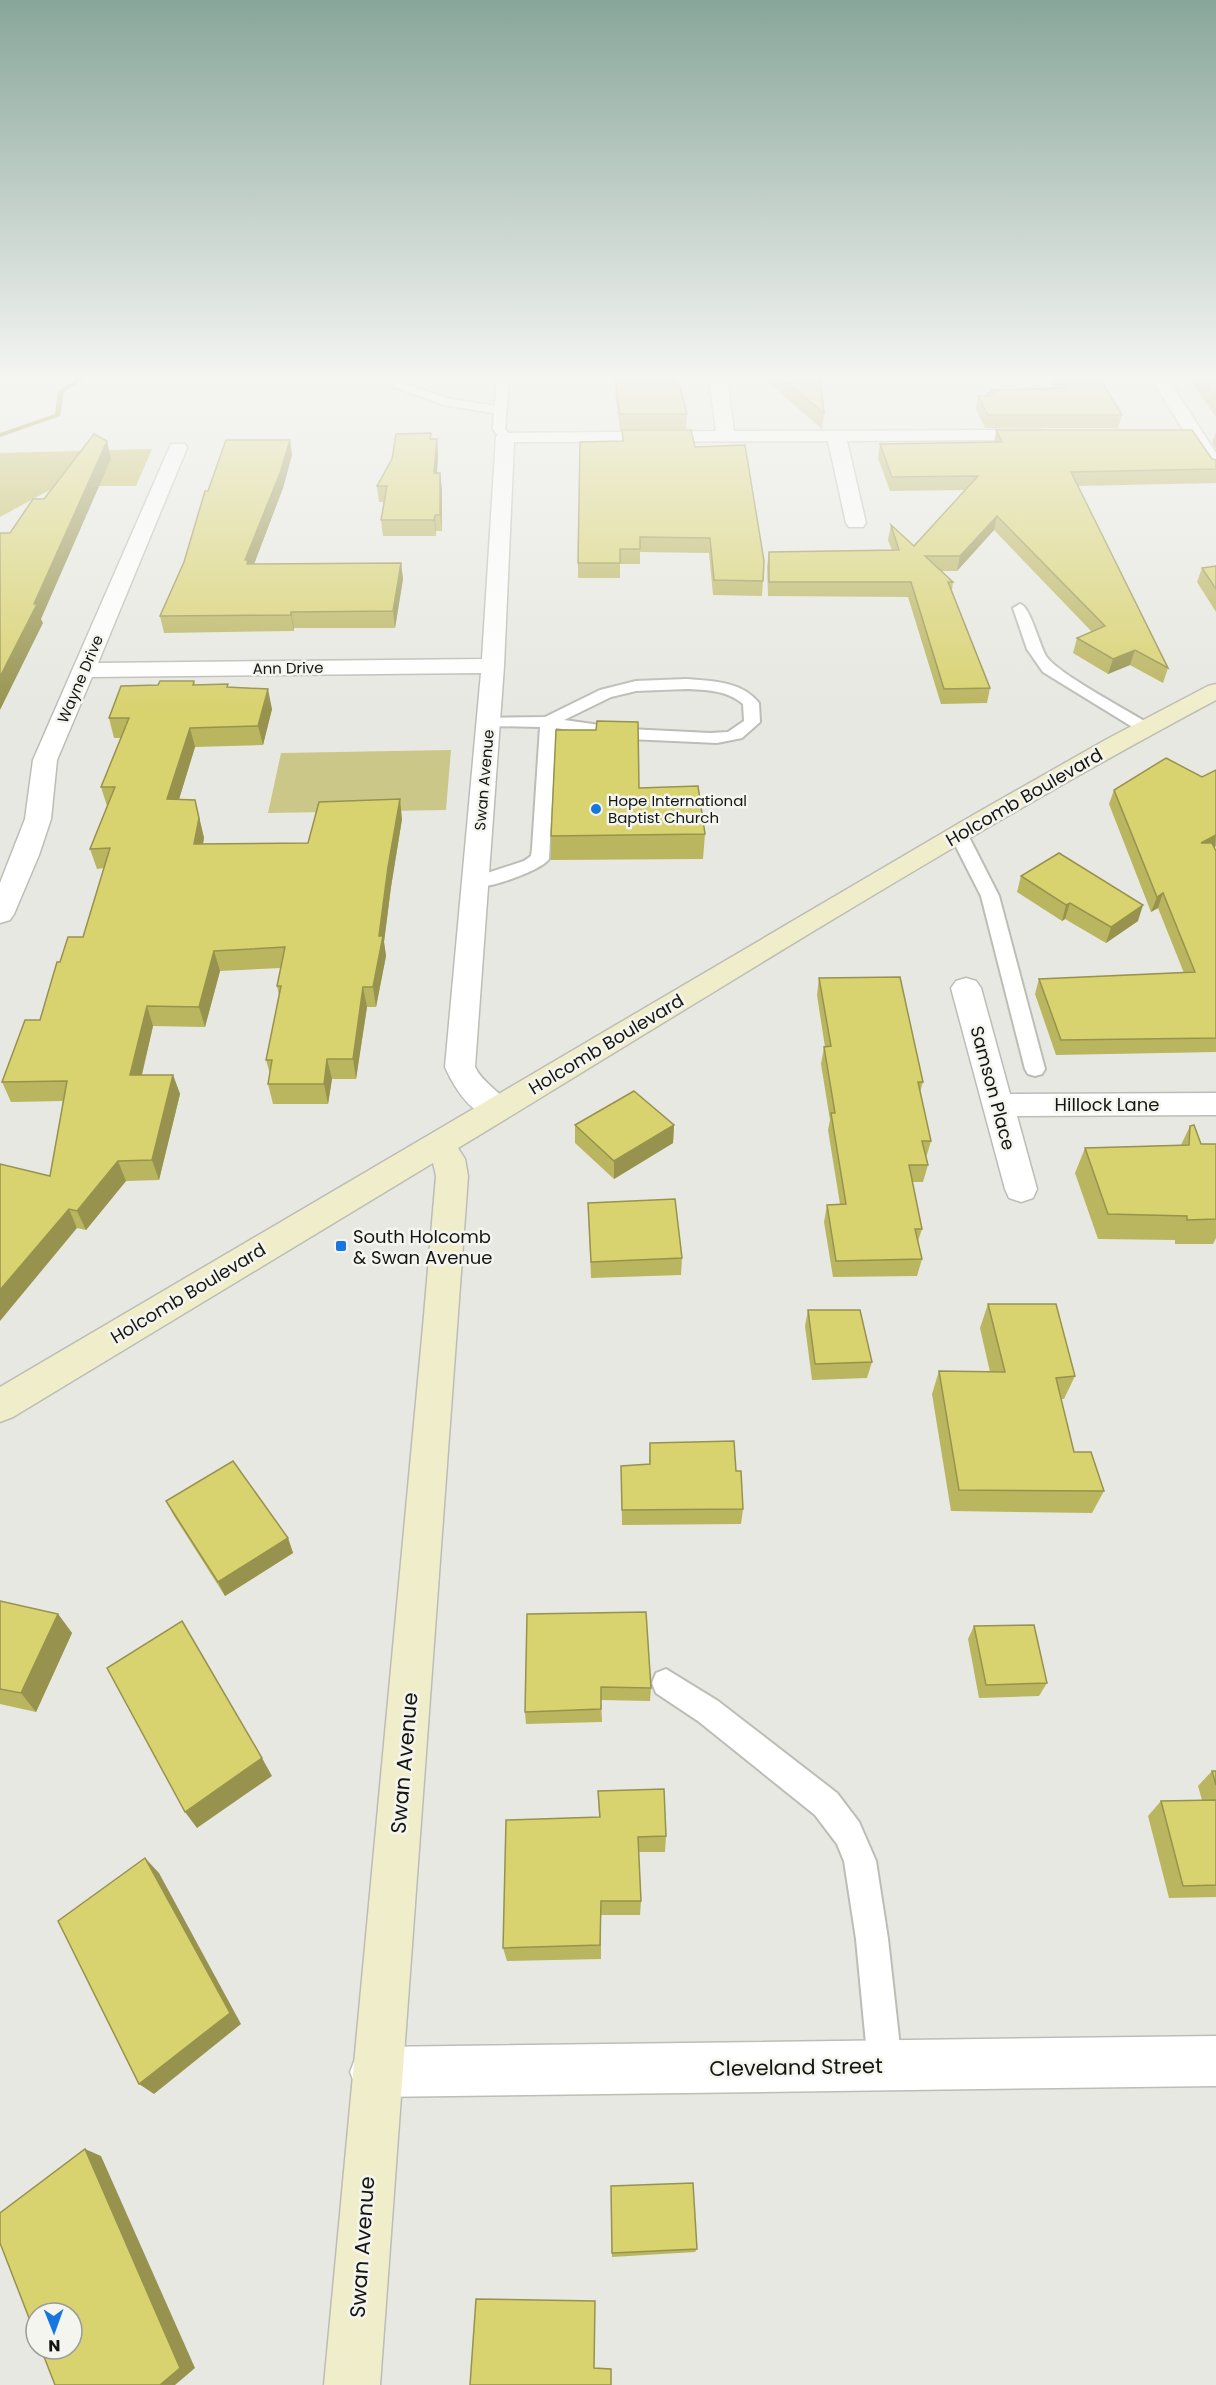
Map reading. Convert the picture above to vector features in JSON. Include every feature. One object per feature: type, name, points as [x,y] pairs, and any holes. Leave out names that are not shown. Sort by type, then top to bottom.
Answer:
[{"type":"street","name":"Wayne Drive","points":[[0,914],[38,821],[43,795],[42,776],[45,760],[161,488]]},
{"type":"street","name":"Swan Avenue","points":[[496,1109],[467,1082],[460,1067],[489,721],[502,488]]},
{"type":"street","points":[[848,488],[856,523]]},
{"type":"street","name":"Ann Drive","points":[[84,670],[493,666]]},
{"type":"street","name":"Holcomb Boulevard","points":[[0,1406],[959,834],[1145,728],[1216,691]]},
{"type":"street","name":"Samson Place","points":[[966,988],[1021,1189]]},
{"type":"street","name":"Hillock Lane","points":[[997,1105],[1216,1104]]},
{"type":"street","name":"Swan Avenue","points":[[352,2385],[375,2072],[419,1595],[452,1176],[449,1159],[438,1144]]},
{"type":"street","name":"Cleveland Street","points":[[375,2072],[1216,2061]]},
{"type":"lane","points":[[1020,608],[1028,633],[1041,660],[1049,669],[1145,728]]},
{"type":"lane","points":[[489,721],[548,722],[628,735],[729,737],[740,733],[752,722],[753,711],[751,703],[742,693],[729,687],[686,684],[636,686],[606,693],[548,722]]},
{"type":"lane","points":[[476,883],[530,865],[540,859],[548,722]]},
{"type":"lane","points":[[959,834],[990,896],[1035,1069]]},
{"type":"lane","points":[[666,1683],[708,1711],[826,1804],[848,1833],[860,1861],[872,1939],[885,2066]]},
{"type":"shaded area","points":[[0,488],[53,488],[0,517]]},
{"type":"shaded area","points":[[451,750],[446,810],[268,813],[281,753]]},
{"type":"building","points":[[52,488],[86,488],[34,604],[37,604],[0,677],[0,533],[10,533],[33,499],[44,499]]},
{"type":"building","points":[[209,488],[274,488],[245,560],[248,560],[247,564],[401,563],[393,611],[291,612],[291,615],[160,616],[184,562],[205,491]]},
{"type":"building","points":[[387,488],[440,488],[440,515],[435,515],[434,520],[381,520]]},
{"type":"building","points":[[579,488],[752,488],[764,561],[763,581],[714,580],[710,538],[640,537],[640,549],[620,549],[620,563],[578,563]]},
{"type":"building","points":[[967,488],[1079,488],[1168,668],[1135,650],[1113,659],[1077,638],[1105,626],[997,516],[960,556],[925,556],[953,582],[948,582],[990,688],[944,689],[911,582],[769,582],[769,552],[899,550],[891,525],[914,546]]},
{"type":"building","points":[[1216,566],[1216,589],[1202,568]]},
{"type":"building","points":[[160,681],[194,681],[193,685],[228,684],[227,687],[268,689],[258,726],[190,728],[167,799],[195,800],[199,818],[194,844],[308,843],[319,802],[400,799],[379,936],[383,936],[373,987],[363,987],[353,1059],[327,1059],[324,1084],[268,1084],[272,1060],[266,1060],[281,986],[277,986],[285,947],[214,951],[199,1007],[147,1006],[130,1075],[173,1075],[152,1160],[118,1161],[77,1211],[69,1209],[0,1290],[0,1164],[50,1176],[67,1081],[2,1082],[25,1020],[40,1020],[57,962],[60,962],[68,937],[83,937],[110,848],[90,849],[115,787],[101,787],[129,718],[109,718],[121,686],[158,685]]},
{"type":"building","points":[[597,721],[638,722],[639,788],[698,786],[705,834],[551,836],[556,730],[596,730]]},
{"type":"building","points":[[1166,758],[1202,777],[1216,770],[1216,835],[1201,843],[1212,843],[1216,851],[1216,1038],[1061,1040],[1039,979],[1195,972],[1163,893],[1157,897],[1114,790]]},
{"type":"building","points":[[1059,853],[1143,905],[1111,927],[1070,903],[1066,905],[1021,876]]},
{"type":"building","points":[[900,977],[923,1082],[918,1082],[931,1141],[922,1141],[928,1165],[909,1165],[922,1229],[915,1229],[922,1259],[836,1261],[827,1205],[846,1204],[831,1113],[835,1113],[824,1047],[831,1046],[819,978]]},
{"type":"building","points":[[634,1091],[674,1125],[614,1161],[575,1125]]},
{"type":"building","points":[[1194,1125],[1201,1144],[1216,1144],[1216,1219],[1187,1220],[1187,1216],[1108,1214],[1085,1148],[1189,1145],[1190,1126]]},
{"type":"building","points":[[675,1199],[682,1258],[591,1262],[588,1203]]},
{"type":"building","points":[[988,1304],[1056,1304],[1075,1376],[1056,1378],[1074,1452],[1091,1452],[1104,1491],[959,1490],[939,1371],[1005,1372]]},
{"type":"building","points":[[808,1310],[860,1310],[872,1362],[815,1364]]},
{"type":"building","points":[[734,1441],[736,1471],[741,1471],[743,1509],[622,1510],[621,1466],[650,1464],[650,1443]]},
{"type":"building","points":[[233,1461],[288,1538],[218,1582],[166,1501]]},
{"type":"building","points":[[0,1601],[58,1614],[21,1693],[0,1689]]},
{"type":"building","points":[[646,1612],[651,1688],[601,1687],[601,1709],[525,1712],[527,1614]]},
{"type":"building","points":[[182,1621],[262,1758],[185,1812],[107,1668]]},
{"type":"building","points":[[1034,1625],[1047,1683],[986,1685],[974,1626]]},
{"type":"building","points":[[1212,1771],[1216,1771],[1216,1785]]},
{"type":"building","points":[[664,1789],[666,1836],[638,1837],[641,1901],[601,1901],[600,1945],[503,1948],[506,1820],[600,1817],[598,1791]]},
{"type":"building","points":[[1216,1800],[1216,1885],[1183,1886],[1161,1801]]},
{"type":"building","points":[[145,1858],[230,2013],[139,2084],[58,1921]]},
{"type":"building","points":[[85,2149],[180,2368],[160,2385],[55,2385],[46,2361],[84,2361],[84,2301],[24,2301],[24,2305],[0,2243],[0,2213]]},
{"type":"building","points":[[693,2183],[697,2249],[612,2253],[611,2186]]},
{"type":"building","points":[[476,2299],[595,2301],[594,2368],[611,2369],[611,2385],[470,2385]]},
{"type":"place","name":"Hope International Baptist Church","points":[[596,809]]},
{"type":"place","name":"South Holcomb & Swan Avenue","points":[[341,1246]]}]
